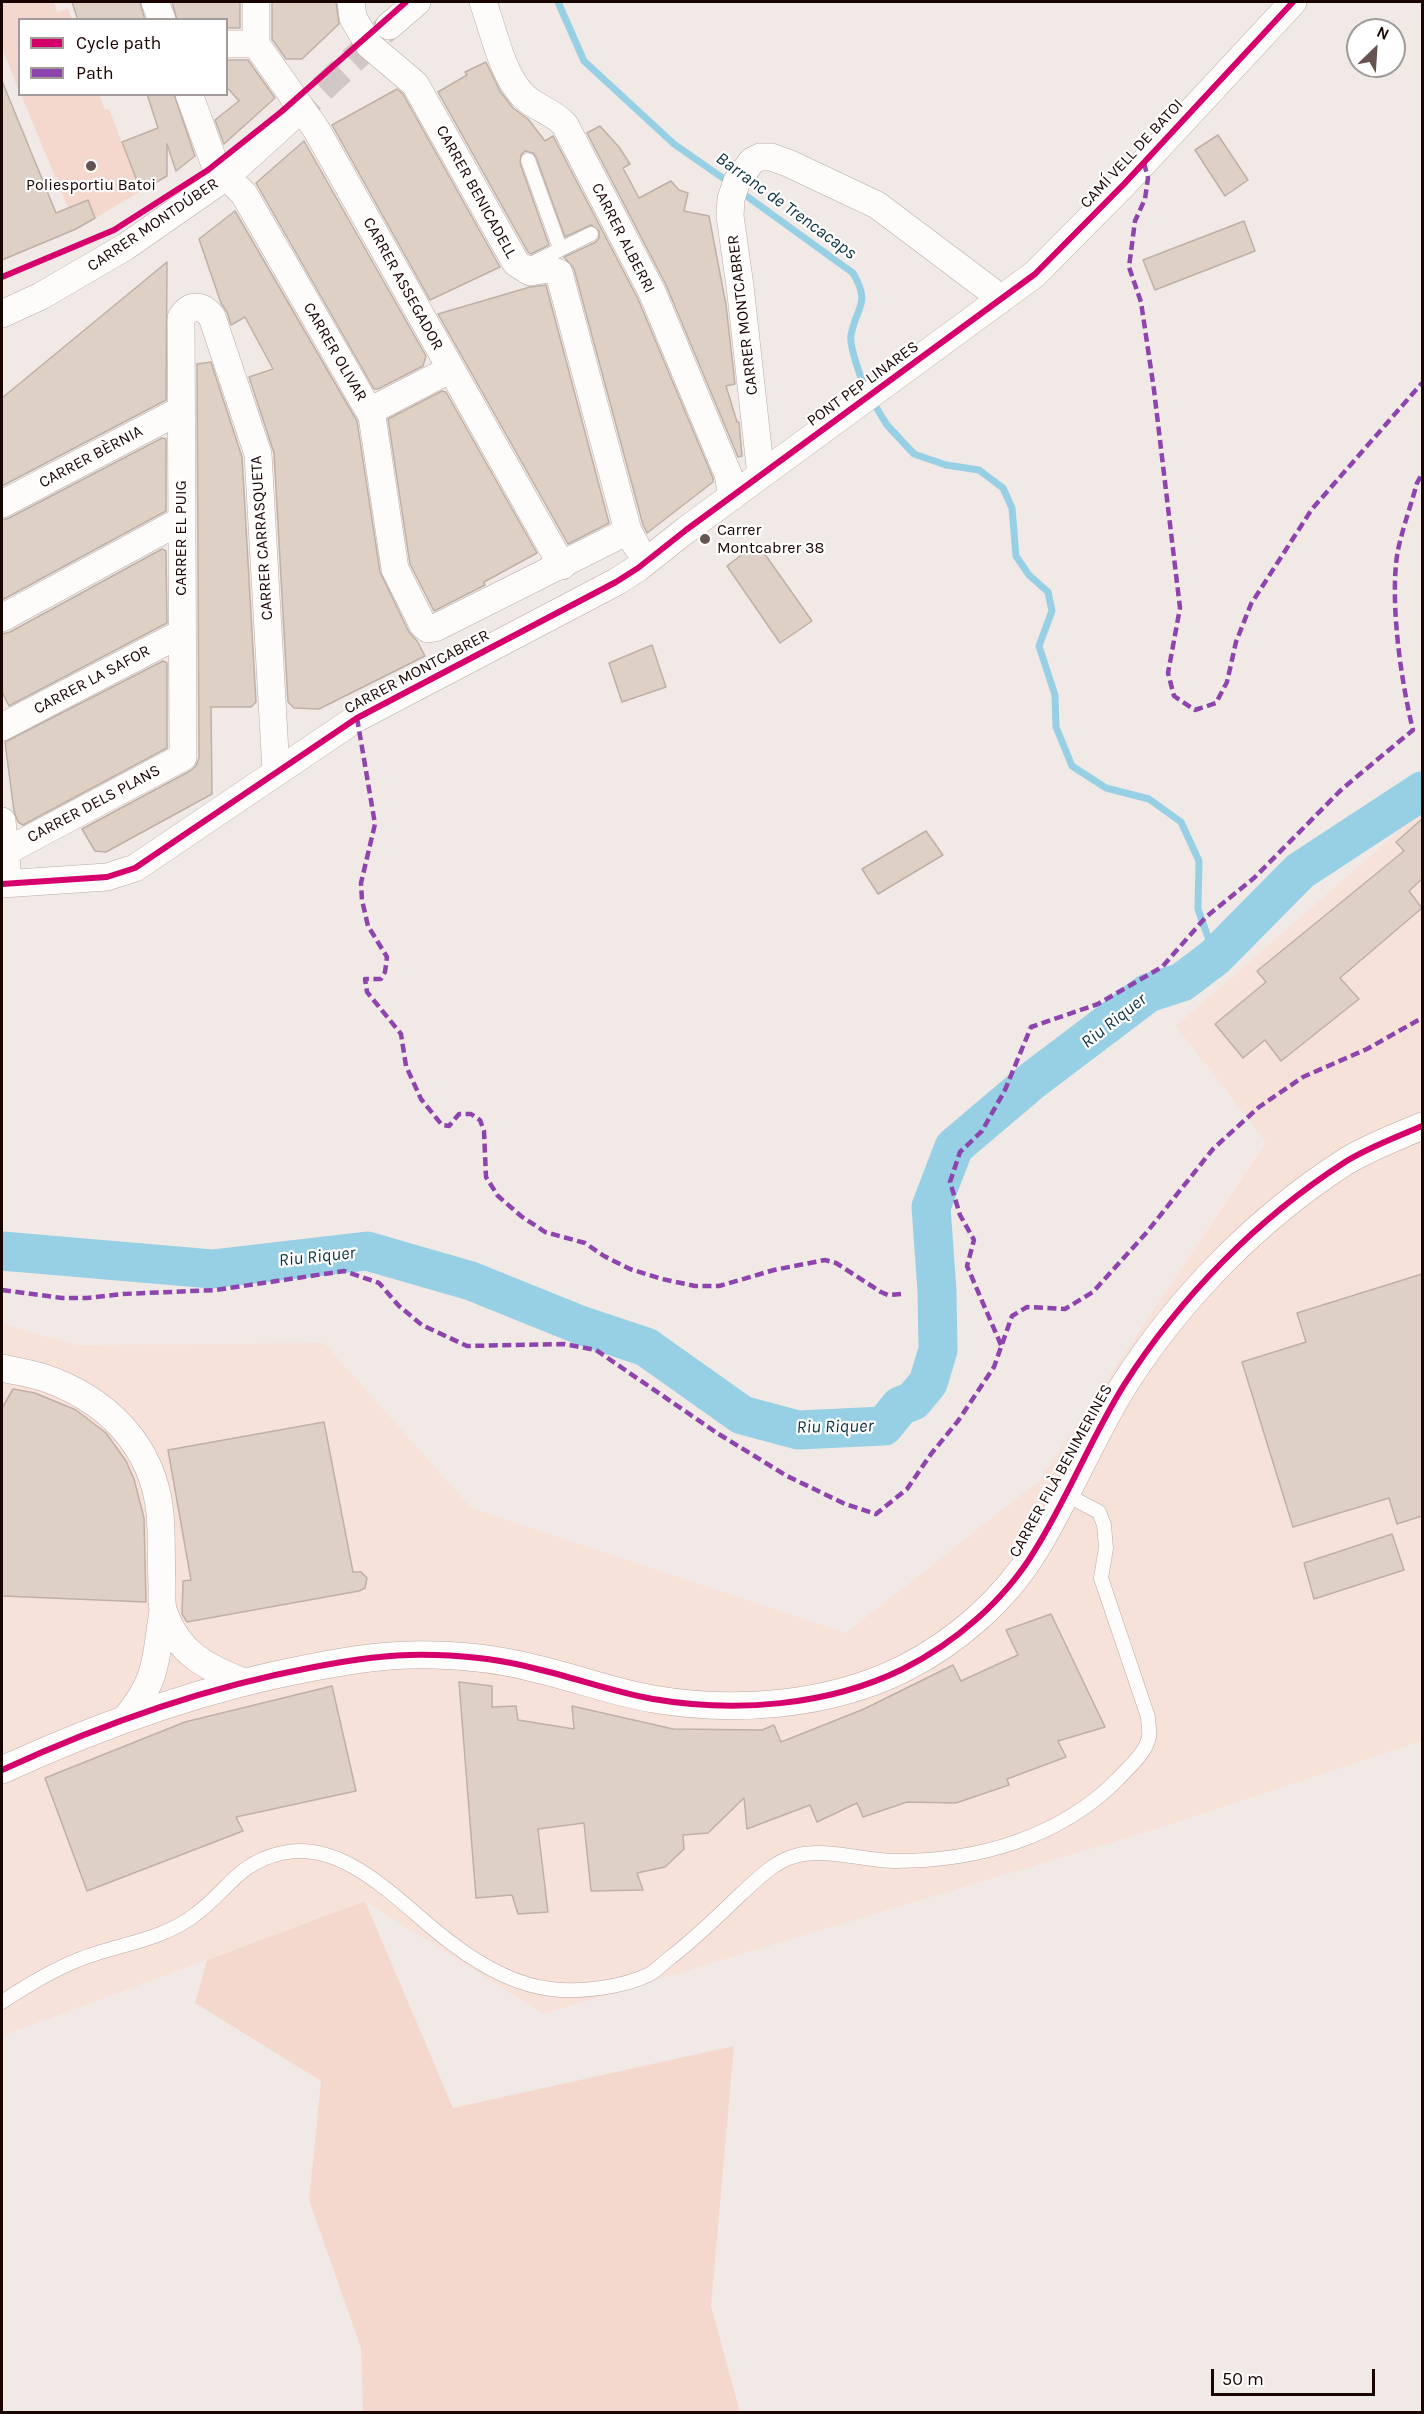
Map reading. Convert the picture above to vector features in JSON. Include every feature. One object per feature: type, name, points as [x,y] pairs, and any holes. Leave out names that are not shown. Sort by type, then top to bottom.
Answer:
[{"type":"street","points":[[155,2],[161,18]]},
{"type":"street","points":[[228,44],[256,44],[256,2]]},
{"type":"street","points":[[389,26],[417,2]]},
{"type":"street","name":"CARRER ALBERRI","points":[[483,2],[509,75],[519,92],[554,114],[565,125],[652,292],[728,474],[732,497]]},
{"type":"street","name":"CAMÍ VELL DE BATOI","points":[[990,308],[1035,274],[1124,184],[1293,2]]},
{"type":"street","name":"CARRER BENICADELL","points":[[352,10],[369,45],[415,84],[516,263],[530,272],[543,269],[554,270],[561,277],[628,531],[647,561]]},
{"type":"street","name":"CARRER ASSEGADOR","points":[[256,44],[316,129],[561,566]]},
{"type":"street","name":"CARRER OLIVAR","points":[[190,96],[215,165],[244,194],[370,411],[374,423],[395,570],[423,625],[428,629]]},
{"type":"street","name":"CARRER MONTDÚBER","points":[[2,314],[41,296],[124,247],[227,176],[292,117]]},
{"type":"street","name":"CARRER MONTCABRER","points":[[5,884],[107,877],[135,868],[357,718],[616,582],[761,475],[730,216],[732,199],[742,171],[752,160],[771,157],[809,171],[855,194],[901,222],[990,290],[990,308]]},
{"type":"street","name":"CARRER CARRASQUETA","points":[[181,318],[191,307],[199,306],[206,309],[212,317],[258,454],[276,771]]},
{"type":"street","name":"PONT PEP LINARES","points":[[761,475],[990,308]]},
{"type":"street","name":"CARRER EL PUIG","points":[[181,318],[183,757]]},
{"type":"street","points":[[370,411],[451,369]]},
{"type":"street","name":"CARRER BÈRNIA","points":[[2,504],[181,410]]},
{"type":"street","points":[[2,618],[182,520]]},
{"type":"street","name":"CARRER MONTCABRER","points":[[428,629],[435,628],[628,531]]},
{"type":"street","name":"CARRER LA SAFOR","points":[[2,727],[182,633]]},
{"type":"street","name":"CARRER DELS PLANS","points":[[6,852],[183,757]]},
{"type":"street","points":[[2,821],[6,852],[5,884]]},
{"type":"street","name":"CARRER FILÀ BENIMERINES","points":[[2,1770],[126,1718],[244,1682],[361,1659],[434,1654],[471,1657],[511,1663],[651,1698],[719,1706],[773,1704],[840,1691],[877,1680],[903,1669],[928,1655],[975,1619],[997,1599],[1028,1561],[1098,1429],[1125,1384],[1162,1334],[1226,1260],[1258,1228],[1287,1204],[1349,1160],[1422,1126]]},
{"type":"street","points":[[2,1368],[40,1377],[84,1396],[102,1408],[127,1432],[149,1469],[156,1490],[159,1513],[164,1611],[154,1673],[137,1706],[126,1718]]},
{"type":"street","points":[[164,1611],[182,1645],[198,1661],[244,1682]]},
{"type":"lane","points":[[528,160],[560,248]]},
{"type":"lane","points":[[523,269],[591,234]]},
{"type":"lane","points":[[2,2002],[34,1980],[80,1959],[167,1932],[196,1914],[247,1865],[284,1852],[312,1851],[342,1860],[371,1877],[454,1945],[486,1966],[527,1985],[552,1989],[596,1990],[650,1974],[687,1944],[772,1866],[797,1855],[822,1854],[894,1861],[941,1858],[1004,1846],[1054,1828],[1100,1797],[1134,1763],[1149,1739],[1148,1717],[1101,1578],[1106,1548],[1102,1518],[1099,1512],[1065,1494]]},
{"type":"shaded area","points":[[2,2],[54,2],[57,12],[68,9],[72,18],[18,18],[18,88],[2,48]]},
{"type":"shaded area","name":"Poliesportiu Batoi","points":[[21,96],[99,96],[105,110],[109,109],[141,191],[77,229]]},
{"type":"shaded area","points":[[1422,811],[1422,1741],[1169,1825],[543,2014],[365,1901],[2,2036],[2,1324],[76,1345],[324,1343],[471,1508],[846,1633],[1039,1481],[1266,1142],[1176,1026]]},
{"type":"shaded area","points":[[365,1901],[453,2108],[734,2046],[711,2306],[740,2412],[363,2412],[361,2348],[309,2200],[321,2081],[195,2003],[207,1960]]},
{"type":"building","points":[[72,2],[140,2],[144,18],[77,18]]},
{"type":"building","points":[[172,2],[240,2],[240,28],[228,28],[228,18],[176,18]]},
{"type":"building","points":[[272,2],[336,2],[339,24],[302,59],[286,59],[272,39]]},
{"type":"building","points":[[228,60],[248,60],[275,98],[224,144],[215,120],[239,101],[228,88]]},
{"type":"building","points":[[486,62],[500,91],[513,108],[528,119],[545,141],[553,136],[638,299],[713,478],[713,482],[647,533],[574,269],[564,257],[596,242],[599,238],[599,231],[591,225],[565,237],[536,157],[533,153],[525,151],[521,155],[520,163],[549,245],[531,254],[528,252],[438,92],[467,75],[465,72]]},
{"type":"building","points":[[2,81],[56,213],[88,200],[95,218],[76,229],[2,260]]},
{"type":"building","points":[[397,89],[403,94],[500,267],[430,300],[332,125]]},
{"type":"building","points":[[148,96],[175,96],[195,156],[176,171],[167,144],[167,176],[141,191],[122,142],[158,128]]},
{"type":"building","points":[[600,126],[619,147],[630,164],[623,168],[639,198],[671,181],[679,190],[688,193],[684,211],[709,216],[726,305],[735,384],[726,386],[737,422],[739,422],[742,456],[738,457],[666,285],[587,133]]},
{"type":"building","points":[[1218,135],[1248,180],[1225,196],[1195,150]]},
{"type":"building","points":[[304,141],[426,356],[423,366],[378,389],[374,389],[256,183]]},
{"type":"building","points":[[235,211],[357,421],[380,572],[409,632],[425,656],[319,709],[294,708],[288,702],[274,453],[249,377],[273,369],[245,317],[231,325],[199,239]]},
{"type":"building","points":[[1244,221],[1255,251],[1155,290],[1143,260]]},
{"type":"building","points":[[167,262],[166,400],[2,486],[2,398]]},
{"type":"building","points":[[546,285],[609,523],[568,544],[438,314],[530,287]]},
{"type":"building","points":[[211,362],[242,457],[256,702],[251,707],[211,707],[212,794],[106,852],[95,851],[82,829],[190,771],[196,766],[199,758],[197,364]]},
{"type":"building","points":[[442,391],[446,392],[537,553],[484,582],[485,585],[434,611],[410,564],[388,419]]},
{"type":"building","points":[[162,438],[166,439],[166,511],[2,600],[2,520]]},
{"type":"building","points":[[757,543],[812,621],[780,643],[727,566]]},
{"type":"building","points":[[162,549],[166,551],[167,623],[9,706],[2,692],[2,634],[10,632]]},
{"type":"building","points":[[652,645],[666,687],[622,702],[609,663]]},
{"type":"building","points":[[163,661],[167,663],[167,748],[23,825],[18,822],[14,811],[5,742]]},
{"type":"building","points":[[1422,819],[1422,879],[1409,891],[1422,908],[1340,978],[1359,999],[1281,1061],[1265,1040],[1243,1058],[1215,1024],[1266,982],[1257,971],[1404,851],[1396,842]]},
{"type":"building","points":[[926,831],[943,855],[878,894],[862,869]]},
{"type":"building","points":[[1422,1274],[1422,1516],[1397,1524],[1389,1498],[1293,1527],[1242,1362],[1306,1342],[1297,1313]]},
{"type":"building","points":[[13,1389],[35,1393],[76,1410],[106,1433],[126,1461],[134,1479],[144,1518],[146,1602],[2,1596],[2,1408]]},
{"type":"building","points":[[324,1422],[353,1572],[361,1572],[367,1578],[365,1588],[359,1591],[187,1622],[182,1614],[183,1581],[191,1580],[168,1450]]},
{"type":"building","points":[[1392,1534],[1404,1570],[1314,1599],[1304,1563]]},
{"type":"building","points":[[1051,1614],[1105,1727],[1058,1741],[1066,1757],[1007,1779],[1009,1785],[956,1803],[907,1802],[863,1817],[857,1803],[817,1822],[810,1805],[747,1829],[744,1798],[708,1833],[683,1835],[684,1849],[665,1867],[637,1873],[643,1890],[591,1891],[584,1823],[538,1829],[548,1912],[518,1914],[512,1895],[476,1898],[459,1682],[492,1686],[492,1707],[516,1706],[518,1720],[574,1729],[572,1706],[673,1729],[762,1730],[774,1725],[781,1742],[864,1709],[953,1665],[961,1681],[1018,1655],[1006,1630]]},
{"type":"building","points":[[332,1686],[356,1791],[236,1817],[243,1831],[87,1891],[45,1778],[185,1722]]},
{"type":"waterway","name":"Barranc de Trencacaps","points":[[558,2],[584,61],[674,144],[730,183]]},
{"type":"waterway","name":"Barranc de Trencacaps","points":[[741,192],[853,273],[862,298],[851,340],[866,390]]},
{"type":"waterway","name":"Barranc de Trencacaps","points":[[871,399],[887,425],[914,454],[946,465],[979,470],[1003,488],[1012,508],[1016,556],[1029,575],[1048,592],[1052,611],[1039,646],[1055,695],[1056,727],[1072,766],[1106,788],[1149,799],[1181,822],[1199,861],[1198,909],[1215,957]]},
{"type":"waterway","name":"Riu Riquer","points":[[2,1251],[212,1269],[367,1251],[471,1281],[580,1325],[646,1347],[742,1415],[798,1430],[884,1426],[900,1406],[913,1401],[928,1383],[938,1350],[937,1291],[931,1207],[954,1147],[1033,1080],[1148,993],[1182,982],[1215,957],[1300,871],[1422,791]]},
{"type":"tunnel","points":[[292,117],[386,29]]},
{"type":"marked path","points":[[1144,163],[1148,178],[1145,199],[1135,221],[1129,267],[1141,302],[1180,608],[1168,673],[1174,696],[1195,710],[1216,703],[1227,682],[1236,642],[1251,604],[1312,509],[1422,383]]},
{"type":"marked path","points":[[1001,1345],[967,1266],[974,1240],[960,1215],[950,1182],[960,1152],[982,1131],[1005,1090],[1031,1027],[1098,1004],[1162,967],[1206,917],[1254,878],[1342,789],[1413,730],[1404,688],[1395,592],[1398,550],[1417,483],[1422,474]]},
{"type":"marked path","points":[[357,718],[375,824],[361,883],[362,900],[368,926],[387,957],[385,972],[381,979],[365,979],[367,992],[401,1034],[406,1066],[421,1099],[442,1125],[449,1126],[459,1114],[471,1114],[480,1120],[484,1131],[486,1177],[498,1196],[521,1216],[545,1232],[585,1243],[630,1269],[662,1279],[695,1286],[719,1286],[774,1270],[825,1260],[836,1263],[881,1292],[888,1295],[901,1294]]},
{"type":"marked path","points":[[2,1290],[62,1298],[87,1298],[216,1290],[344,1271],[379,1283],[399,1306],[422,1325],[467,1346],[564,1344],[596,1350],[717,1433],[787,1476],[845,1504],[876,1514],[907,1489],[958,1421],[994,1367],[1012,1316],[1027,1307],[1065,1309],[1093,1292],[1147,1232],[1213,1149],[1259,1107],[1303,1077],[1367,1049],[1422,1018]]},
{"type":"cycle path","points":[[2,277],[114,230],[208,170],[281,112],[406,2]]},
{"type":"cycle path","points":[[2,884],[107,877],[135,868],[357,718],[616,582],[638,568],[686,530],[1035,274],[1124,184],[1293,2]]},
{"type":"cycle path","points":[[2,1770],[114,1723],[191,1697],[269,1676],[372,1658],[420,1655],[487,1659],[566,1676],[638,1696],[716,1705],[781,1703],[813,1698],[844,1691],[903,1669],[960,1633],[994,1603],[1009,1586],[1047,1530],[1124,1385],[1170,1321],[1223,1262],[1282,1208],[1345,1162],[1422,1126]]},
{"type":"place","name":"Poliesportiu Batoi","points":[[91,166]]},
{"type":"place","name":"Carrer Montcabrer 38","points":[[705,539]]}]
